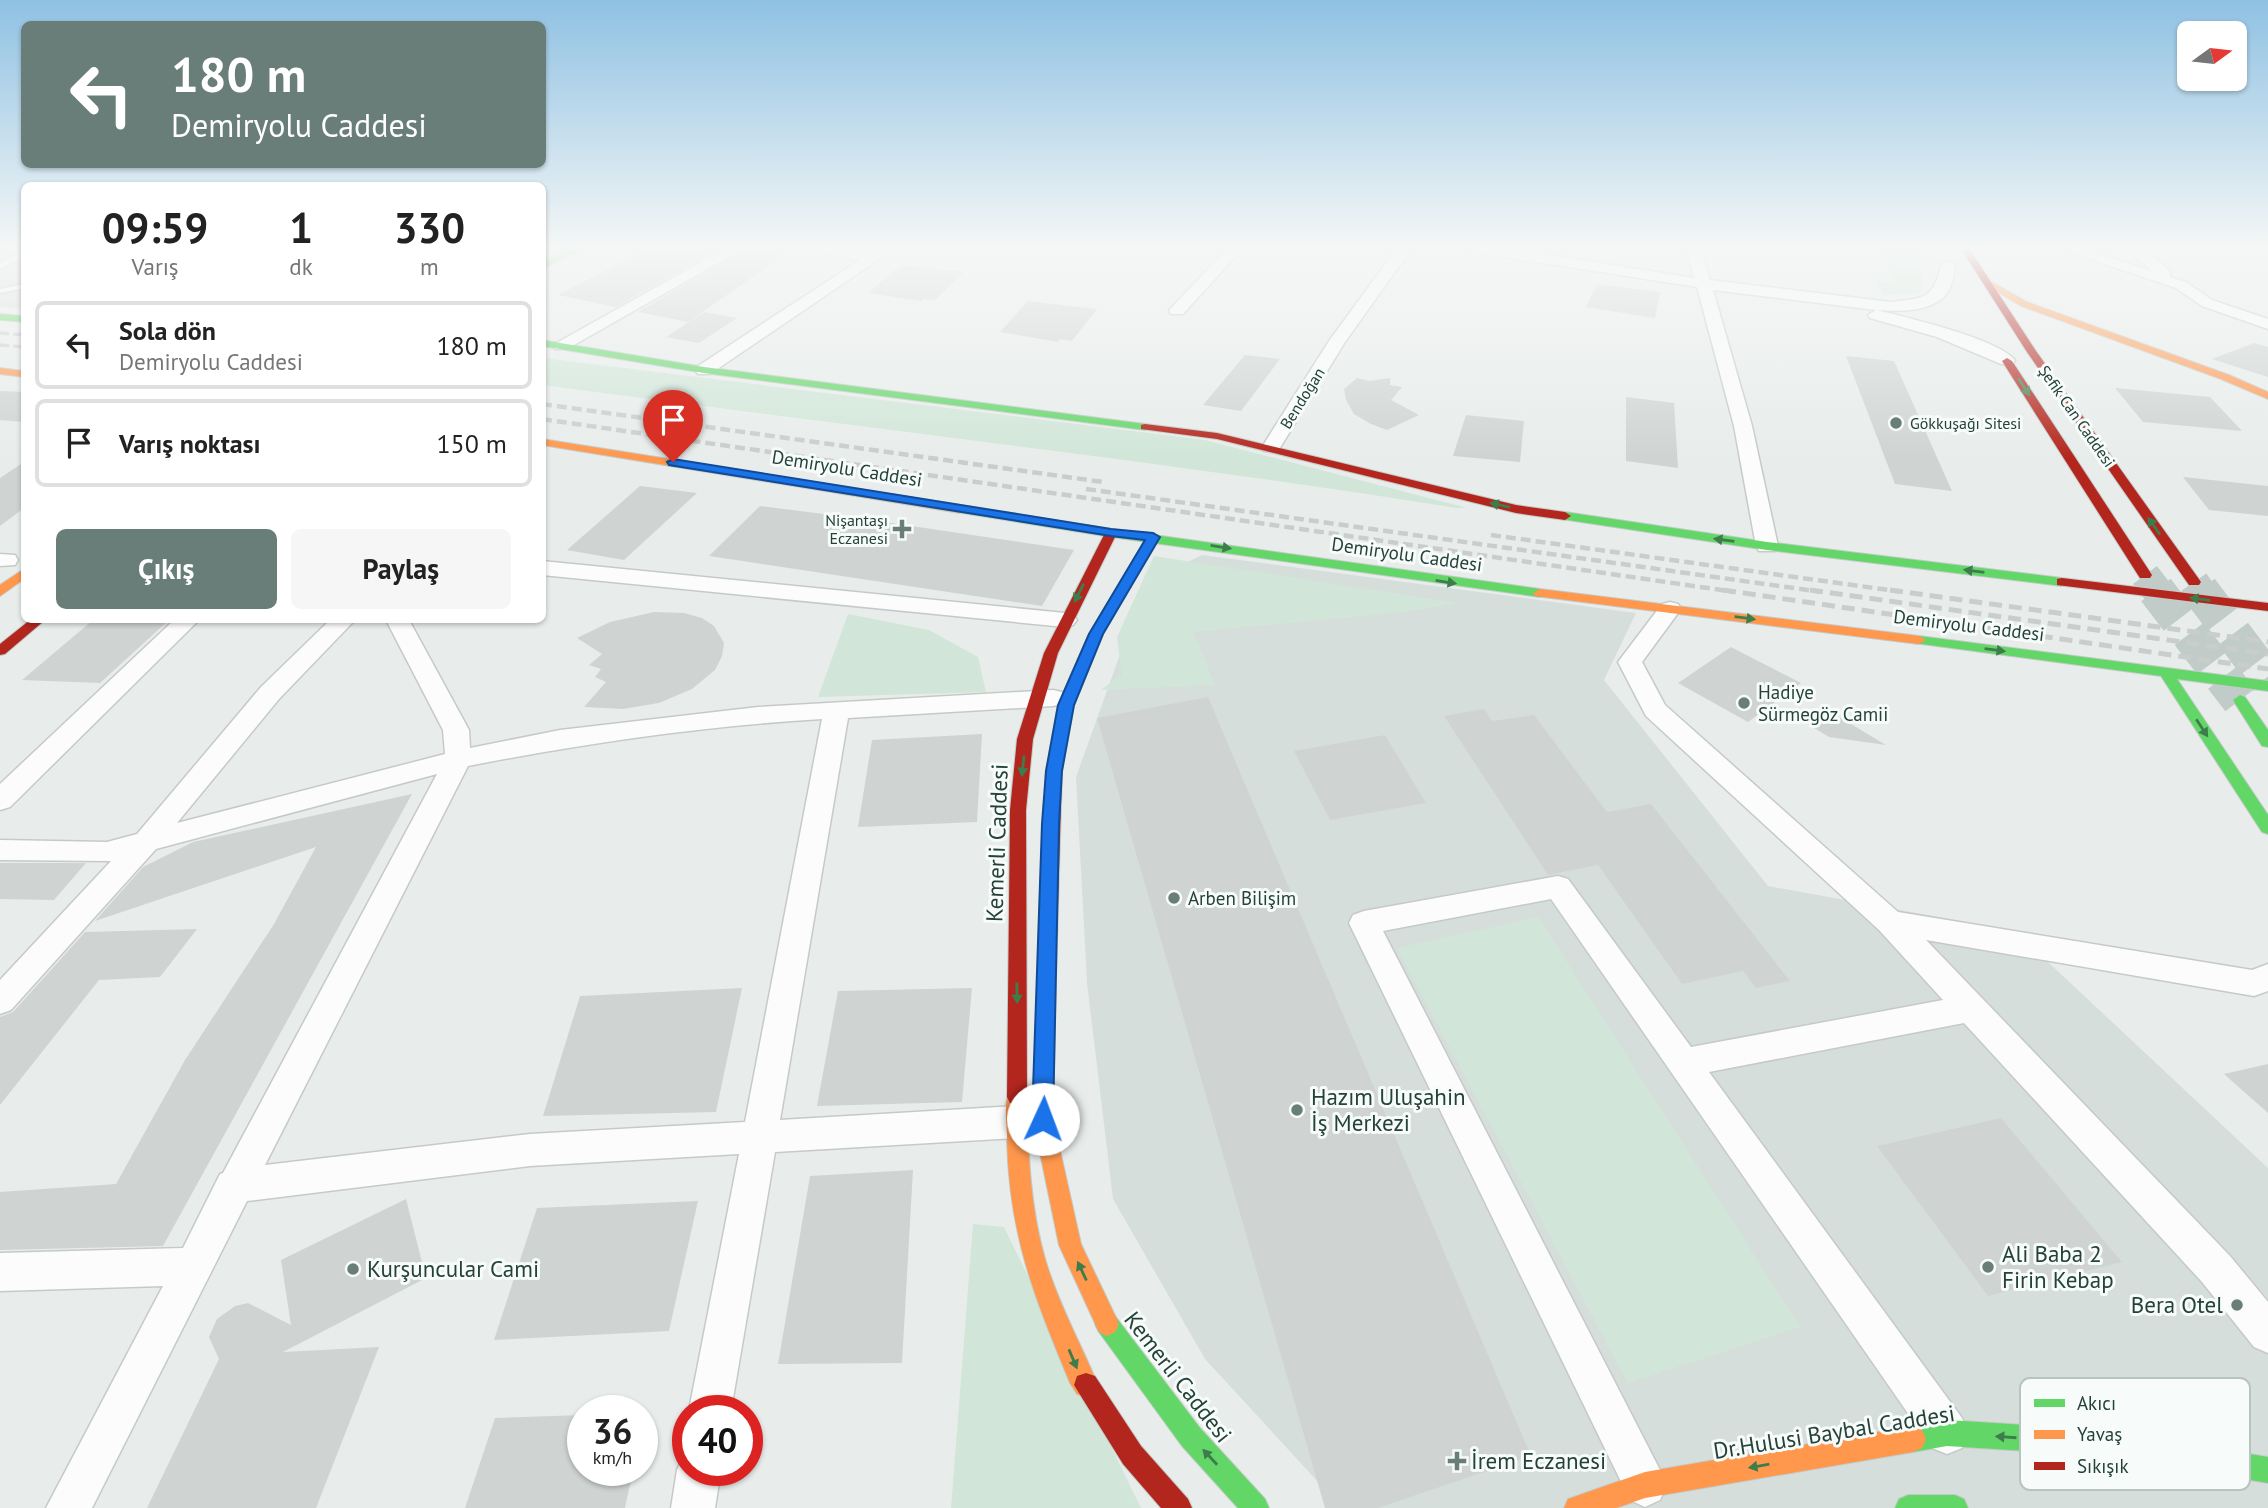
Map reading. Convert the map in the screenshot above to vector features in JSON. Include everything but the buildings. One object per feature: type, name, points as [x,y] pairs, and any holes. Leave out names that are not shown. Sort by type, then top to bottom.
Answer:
[{"type":"main road","name":"Şefik Can Caddesi","points":[[2014,317],[2038,348],[2194,582]]},
{"type":"main road","points":[[2061,317],[2225,377],[2268,396]]},
{"type":"main road","name":"Şefik Can Caddesi","points":[[1991,336],[2146,575]]},
{"type":"main road","points":[[2074,341],[2110,345],[2138,354],[2243,394],[2268,409]]},
{"type":"main road","points":[[546,343],[704,370],[1203,434],[1271,447],[1387,480],[1516,509],[1767,546],[2268,607]]},
{"type":"main road","points":[[0,371],[21,374]]},
{"type":"main road","name":"Demiryolu Caddesi","points":[[546,443],[1111,533],[1464,584],[2165,671],[2268,687]]},
{"type":"main road","name":"Kemerli Caddesi","points":[[1111,533],[1065,620],[1035,699],[1025,739],[1018,810],[1016,1122],[1023,1210],[1035,1263],[1079,1374],[1132,1455],[1179,1508]]},
{"type":"main road","name":"Kemerli Caddesi","points":[[1153,537],[1096,634],[1070,697],[1054,771],[1043,1119],[1070,1245],[1111,1333],[1191,1437],[1256,1508]]},
{"type":"main road","points":[[0,592],[11,561]]},
{"type":"main road","points":[[0,651],[34,623]]},
{"type":"main road","points":[[2165,671],[2268,828]]},
{"type":"main road","points":[[2240,700],[2268,742]]},
{"type":"main road","name":"Dr.Hulusi Baybal Caddesi","points":[[1577,1508],[1645,1485],[1947,1433],[2020,1438]]},
{"type":"main road","name":"Dr.Hulusi Baybal Caddesi","points":[[2250,1467],[2268,1470]]},
{"type":"main road","points":[[1908,1508],[1955,1508]]},
{"type":"street","points":[[561,345],[611,317]]},
{"type":"street","points":[[704,370],[782,317]]},
{"type":"street","name":"Bendoğan","points":[[1271,447],[1355,317]]},
{"type":"street","points":[[1713,317],[1743,426],[1767,546]]},
{"type":"street","points":[[1886,317],[1972,342],[2007,360]]},
{"type":"street","points":[[2249,317],[2268,324]]},
{"type":"street","points":[[546,569],[968,608],[1065,620]]},
{"type":"street","points":[[1670,609],[1630,662],[1655,710],[1890,922],[2216,1269],[2268,1333]]},
{"type":"street","points":[[0,800],[184,623]]},
{"type":"street","points":[[0,1001],[147,841],[270,693],[340,623]]},
{"type":"street","points":[[68,1508],[233,1186],[458,759],[456,730],[399,623]]},
{"type":"street","points":[[0,850],[107,852],[458,759],[572,737],[758,715],[1070,697]]},
{"type":"street","points":[[713,1395],[837,709]]},
{"type":"street","points":[[1645,1485],[1364,923],[1558,887],[1947,1433]]},
{"type":"street","points":[[1890,922],[2254,983],[2268,977]]},
{"type":"street","points":[[1683,1063],[1970,1008]]},
{"type":"street","points":[[233,1186],[530,1150],[1016,1122]]},
{"type":"street","points":[[0,1272],[193,1266]]},
{"type":"street","points":[[692,1508],[696,1486]]},
{"type":"shaded area","points":[[1202,555],[1636,613],[1604,680],[1768,886],[2015,931],[2268,1168],[2268,1508],[1342,1508],[1205,1359],[1113,1199],[1087,983],[1076,777],[1146,582]]},
{"type":"green space","points":[[546,358],[1205,440],[1467,508],[546,385]]},
{"type":"green space","points":[[1154,556],[1457,603],[1404,612],[1193,632],[1215,685],[1101,690],[1122,674],[1117,637]]},
{"type":"green space","points":[[848,614],[929,630],[978,657],[986,692],[818,697]]},
{"type":"green space","points":[[1538,917],[1800,1327],[1628,1383],[1397,948]]},
{"type":"green space","points":[[973,1224],[1004,1227],[1141,1508],[951,1508]]},
{"type":"tunnel","points":[[2145,575],[2158,592]]},
{"type":"tunnel","points":[[2194,582],[2201,592]]},
{"type":"tunnel","points":[[2156,590],[2240,700]]},
{"type":"tunnel","points":[[2200,590],[2268,680]]},
{"type":"railway","points":[[0,333],[21,335]]},
{"type":"railway","points":[[0,345],[21,347]]},
{"type":"railway","points":[[546,405],[1103,482]]},
{"type":"railway","points":[[546,420],[1735,592]]},
{"type":"railway","points":[[1086,489],[1822,592]]},
{"type":"railway","points":[[1491,535],[1903,592]]},
{"type":"railway","points":[[1723,590],[2268,669]]},
{"type":"railway","points":[[1810,590],[2268,654]]},
{"type":"railway","points":[[1890,590],[2268,642]]},
{"type":"traffic: fast","points":[[4,317],[21,319]]},
{"type":"traffic: fast","points":[[546,344],[704,370],[1145,427]]},
{"type":"traffic: fast","points":[[960,509],[1111,533],[1540,593]]},
{"type":"traffic: fast","points":[[1565,516],[1767,546],[2062,582]]},
{"type":"traffic: fast","points":[[1919,640],[2268,686]]},
{"type":"traffic: fast","points":[[2165,671],[2268,828]]},
{"type":"traffic: fast","points":[[2240,700],[2268,742]]},
{"type":"traffic: fast","points":[[1107,1324],[1191,1437],[1256,1508]]},
{"type":"traffic: fast","points":[[1913,1439],[1947,1433],[2020,1438]]},
{"type":"traffic: fast","points":[[2250,1467],[2268,1470]]},
{"type":"traffic: fast","points":[[1908,1508],[1955,1508]]},
{"type":"traffic: slow","points":[[2061,317],[2225,377],[2268,396]]},
{"type":"traffic: slow","points":[[0,371],[21,374]]},
{"type":"traffic: slow","points":[[546,443],[960,509]]},
{"type":"traffic: slow","points":[[0,592],[21,575]]},
{"type":"traffic: slow","points":[[1540,593],[1919,640]]},
{"type":"traffic: slow","points":[[1047,973],[1043,1119],[1070,1245],[1107,1324]]},
{"type":"traffic: slow","points":[[1017,1097],[1020,1180],[1029,1243],[1050,1305],[1086,1385]]},
{"type":"traffic: slow","points":[[1577,1508],[1645,1485],[1913,1439]]},
{"type":"traffic: jam","points":[[2010,317],[2194,582]]},
{"type":"traffic: jam","points":[[2007,361],[2145,575]]},
{"type":"traffic: jam","points":[[1145,427],[1217,436],[1516,509],[1565,516]]},
{"type":"traffic: jam","points":[[1017,1097],[1018,810],[1025,739],[1051,653],[1111,533]]},
{"type":"traffic: jam","points":[[1047,973],[1054,771],[1066,705],[1096,634],[1153,537]]},
{"type":"traffic: jam","points":[[2062,582],[2268,607]]},
{"type":"traffic: jam","points":[[0,651],[34,623]]},
{"type":"traffic: jam","points":[[1086,1385],[1132,1455],[1179,1508]]},
{"type":"place","name":"Gökkuşağı Sitesi","points":[[1896,423]]},
{"type":"place","name":"Nişantaşı Eczanesi","points":[[902,529]]},
{"type":"place","name":"Hadiye Sürmegöz Camii","points":[[1744,703]]},
{"type":"place","name":"Arben Bilişim","points":[[1174,898]]},
{"type":"place","name":"Hazım Uluşahin İş Merkezi","points":[[1297,1110]]},
{"type":"place","name":"Ali Baba 2 Firin Kebap","points":[[1988,1267]]},
{"type":"place","name":"Kurşuncular Cami","points":[[353,1269]]},
{"type":"place","name":"Bera Otel","points":[[2237,1305]]},
{"type":"place","name":"İrem Eczanesi","points":[[1457,1461]]},
{"type":"route","points":[[673,462],[1111,533],[1153,537],[1096,634],[1066,705],[1054,771],[1051,824],[1043,1119]]}]
